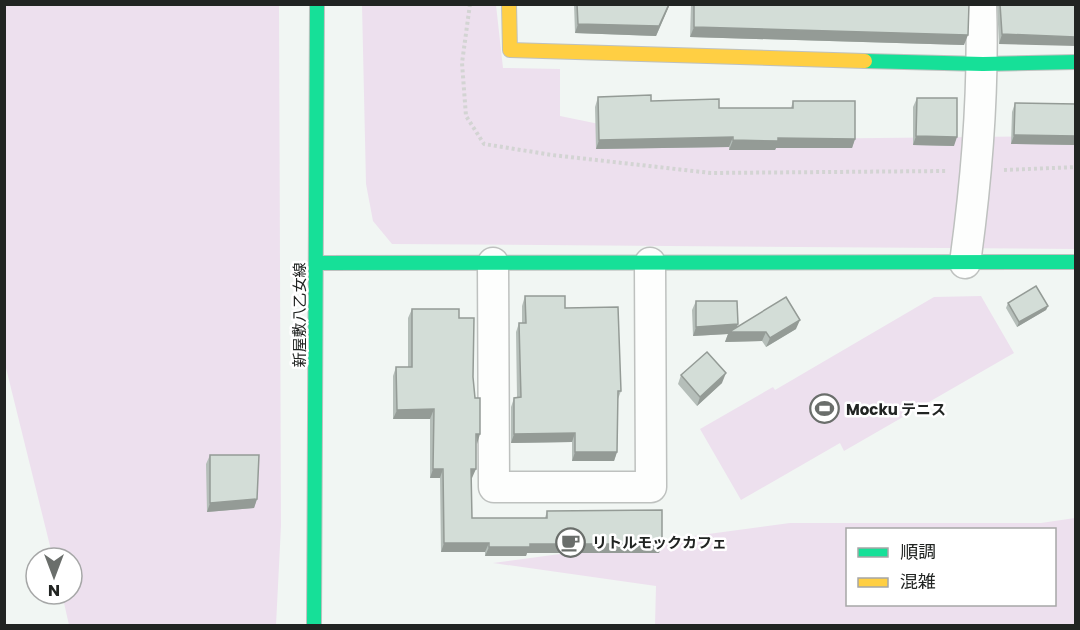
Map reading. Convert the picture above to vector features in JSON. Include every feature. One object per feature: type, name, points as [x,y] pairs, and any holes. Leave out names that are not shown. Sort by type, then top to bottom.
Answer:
[{"type":"street","name":"新屋敷八乙女線","points":[[314,626],[317,4]]},
{"type":"street","points":[[509,4],[510,50],[983,64],[1076,62]]},
{"type":"street","points":[[965,263],[978,171],[983,64],[981,4]]},
{"type":"street","points":[[316,262],[493,264],[1076,262]]},
{"type":"street","points":[[493,264],[495,487],[651,487],[650,263]]},
{"type":"path","points":[[470,4],[462,63],[465,116],[484,144],[552,155],[711,173],[978,171],[1076,167]]},
{"type":"shaded area","points":[[4,5],[279,5],[281,526],[276,625],[69,625],[65,606],[84,606],[84,546],[50,546],[5,364]]},
{"type":"shaded area","points":[[362,5],[496,5],[503,68],[560,69],[560,116],[677,140],[1075,136],[1075,249],[392,244],[373,221],[366,184]]},
{"type":"shaded area","name":"Mocku テニス","points":[[981,296],[1014,353],[844,451],[840,443],[741,500],[700,429],[773,387],[775,390],[934,297]]},
{"type":"shaded area","points":[[1075,518],[1075,625],[655,625],[656,586],[493,563],[790,523],[1041,523]]},
{"type":"building","points":[[577,4],[669,4],[659,26],[578,24]]},
{"type":"building","points":[[694,4],[969,4],[968,35],[694,27]]},
{"type":"building","points":[[1000,4],[1076,4],[1076,37],[1002,34]]},
{"type":"building","points":[[651,95],[651,101],[719,99],[719,108],[793,108],[793,101],[855,101],[855,139],[778,138],[778,141],[733,140],[733,137],[599,140],[598,97]]},
{"type":"building","points":[[917,98],[957,98],[957,137],[916,136]]},
{"type":"building","points":[[1015,103],[1076,104],[1076,136],[1014,135]]},
{"type":"building","points":[[1036,286],[1048,306],[1019,322],[1008,303]]},
{"type":"building","points":[[525,296],[565,296],[565,308],[618,307],[621,391],[618,391],[617,452],[575,452],[575,433],[514,434],[514,398],[521,397],[519,323],[526,323]]},
{"type":"building","points":[[786,297],[800,320],[770,338],[766,332],[729,332]]},
{"type":"building","points":[[696,301],[737,301],[738,324],[696,327]]},
{"type":"building","points":[[412,309],[459,309],[459,318],[474,318],[473,377],[475,398],[480,398],[480,434],[476,434],[476,469],[471,469],[472,518],[547,518],[547,511],[662,510],[662,544],[530,544],[530,547],[489,547],[489,543],[444,543],[443,469],[433,469],[434,409],[397,410],[396,367],[412,367]]},
{"type":"building","points":[[707,352],[726,373],[700,397],[681,375]]},
{"type":"building","points":[[210,455],[259,455],[257,499],[210,503]]},
{"type":"traffic: fast","points":[[314,626],[317,4]]},
{"type":"traffic: fast","points":[[865,61],[983,64],[1076,62]]},
{"type":"traffic: fast","points":[[316,263],[1076,262]]},
{"type":"traffic: slow","points":[[509,4],[510,50],[865,61]]},
{"type":"place","name":"Mocku テニス","points":[[825,409]]},
{"type":"place","name":"リトルモックカフェ","points":[[571,542]]}]
